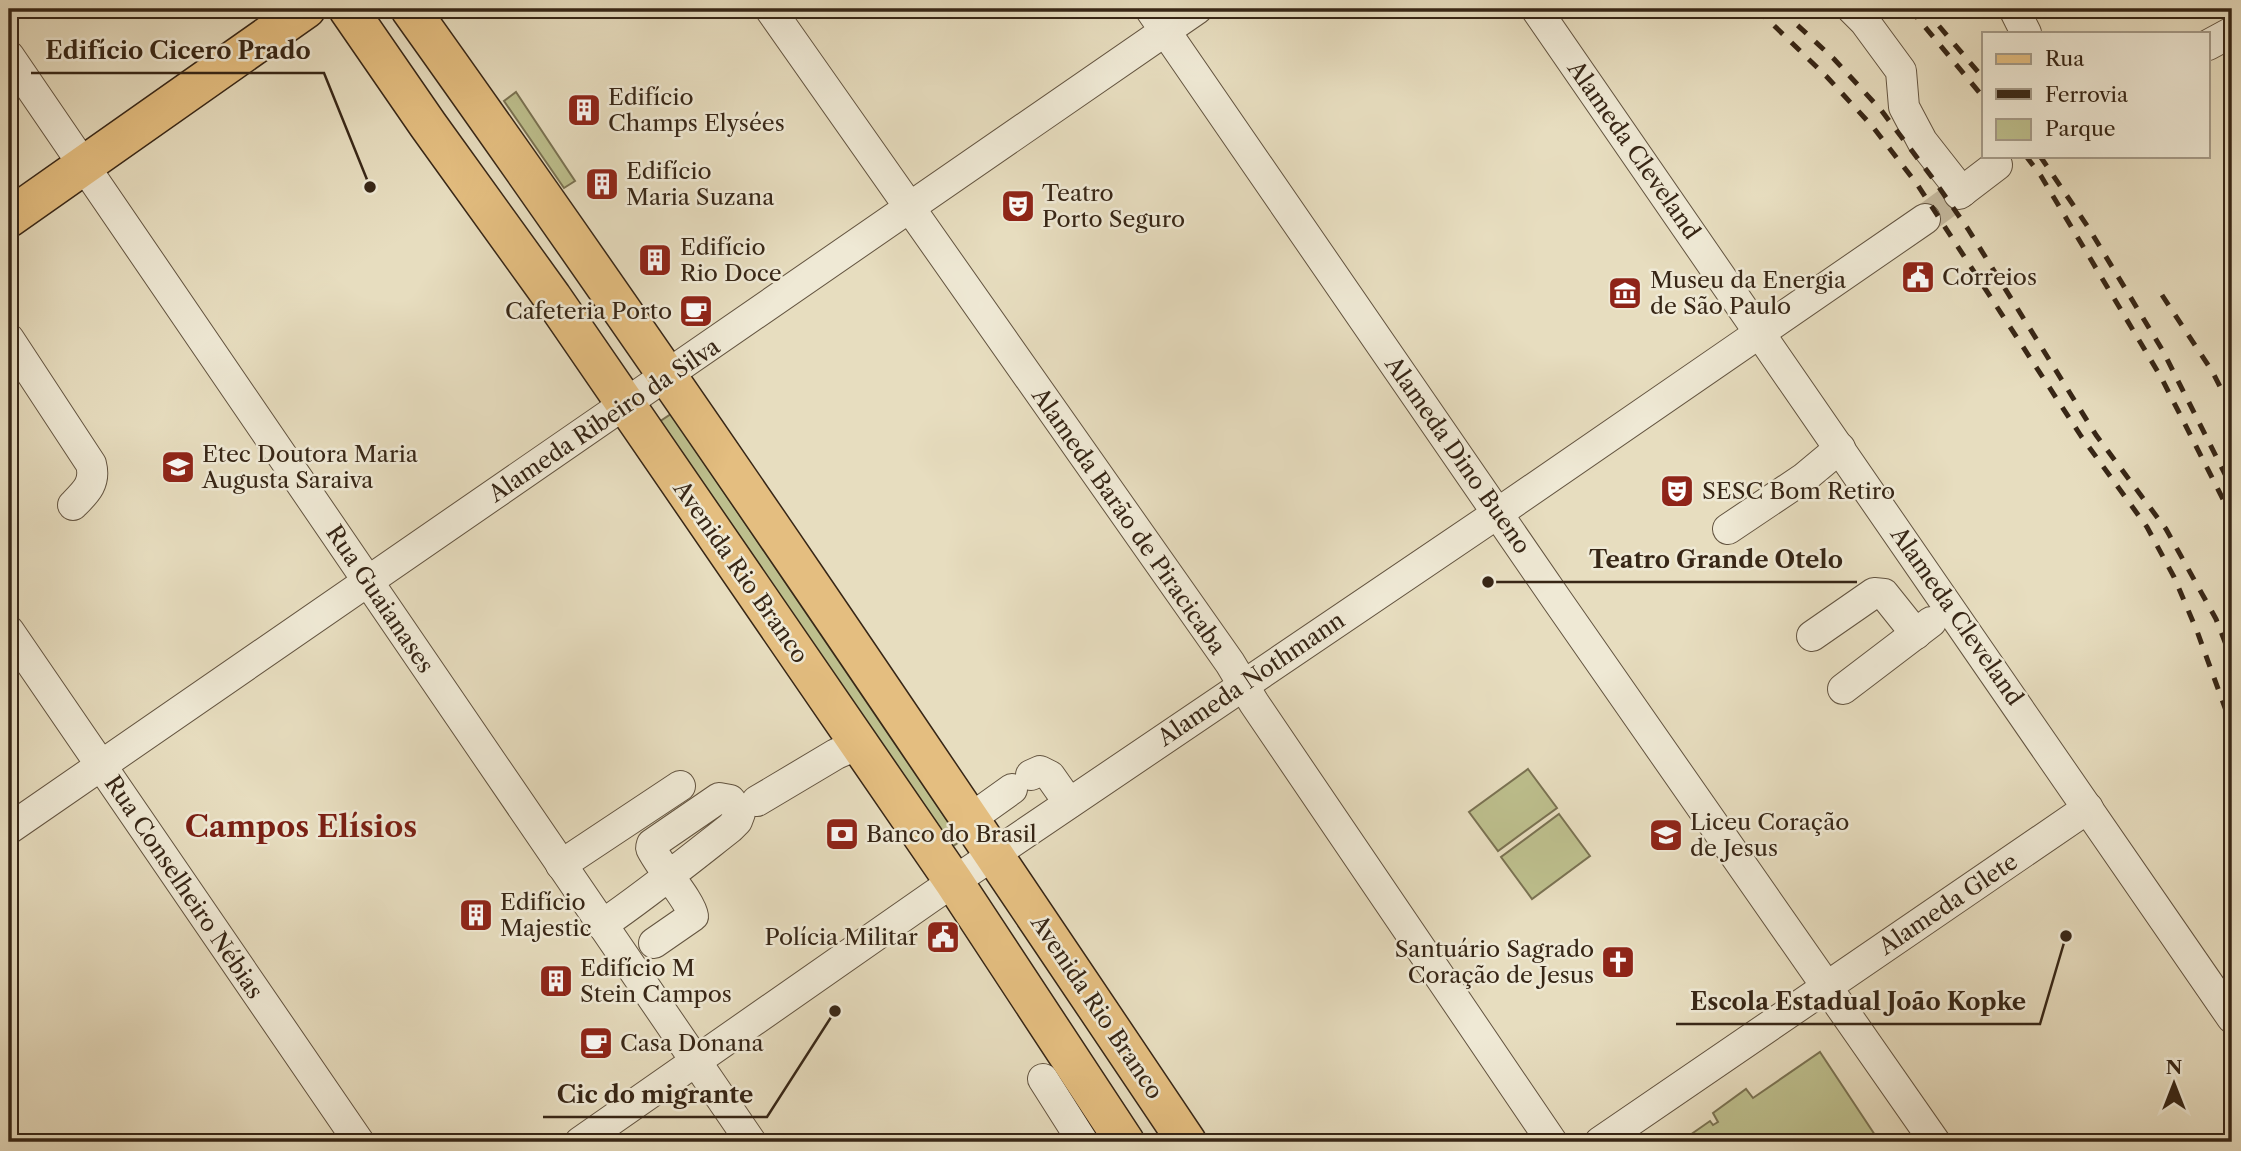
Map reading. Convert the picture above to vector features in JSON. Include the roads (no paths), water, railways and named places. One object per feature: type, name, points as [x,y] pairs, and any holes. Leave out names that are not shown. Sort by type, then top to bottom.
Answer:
[{"type":"main road","name":"Avenida Rio Branco","points":[[348,9],[552,296],[954,882],[1125,1142]]},
{"type":"main road","name":"Avenida Rio Branco","points":[[410,9],[667,377],[994,854],[1187,1142]]},
{"type":"main road","points":[[9,218],[296,12]]},
{"type":"street","name":"Alameda Barão de Piracicaba","points":[[770,9],[1230,663],[1552,1142]]},
{"type":"street","name":"Alameda Ribeiro da Silva","points":[[9,829],[909,209],[1158,20],[1198,9]]},
{"type":"street","name":"Alameda Cleveland","points":[[1536,9],[2232,1018]]},
{"type":"street","points":[[1852,9],[1865,22],[1901,71],[1904,107],[1922,141],[1961,193],[1997,165]]},
{"type":"street","points":[[2014,9],[2026,32]]},
{"type":"street","name":"Alameda Dino Bueno","points":[[1158,20],[1933,1142]]},
{"type":"street","points":[[2210,44],[2232,32]]},
{"type":"street","name":"Rua Guaianases","points":[[9,56],[18,90],[83,166],[603,925],[642,950],[695,1061],[751,1142]]},
{"type":"street","name":"Alameda Nothmann","points":[[580,1142],[994,854],[1498,513],[1925,219]]},
{"type":"street","points":[[9,340],[91,464],[93,480],[73,505]]},
{"type":"street","points":[[1728,529],[1804,478],[1840,448]]},
{"type":"street","points":[[1812,636],[1874,593],[1884,594],[1916,634]]},
{"type":"street","points":[[1843,689],[1949,606]]},
{"type":"street","name":"Rua Conselheiro Nébias","points":[[9,631],[359,1142]]},
{"type":"street","points":[[757,801],[836,754],[859,744]]},
{"type":"street","points":[[970,819],[1040,771],[1050,775],[1069,803]]},
{"type":"street","points":[[561,865],[680,786]]},
{"type":"street","name":"Alameda Glete","points":[[1600,1142],[2088,808]]},
{"type":"street","points":[[603,925],[668,876],[693,911],[693,916],[642,950]]},
{"type":"street","points":[[1043,1079],[1083,1142]]},
{"type":"tunnel","points":[[1925,219],[1959,194]]},
{"type":"railway","points":[[1757,9],[1827,77],[1873,127],[1917,184],[2081,436],[2147,527],[2174,577],[2197,631],[2232,727]]},
{"type":"railway","points":[[1780,9],[1834,59],[1881,110],[1968,229],[2096,435],[2166,529],[2216,619],[2232,660]]},
{"type":"railway","points":[[1910,9],[1982,96]]},
{"type":"railway","points":[[1939,26],[1982,77]]},
{"type":"railway","points":[[2028,158],[2041,176],[2161,377],[2232,517]]},
{"type":"railway","points":[[2041,158],[2088,227],[2163,351],[2232,488]]},
{"type":"railway","points":[[2162,295],[2212,371],[2232,410]]},
{"type":"place","name":"Edifício Champs Elysées","points":[[584,110]]},
{"type":"place","name":"Edifício Maria Suzana","points":[[602,184]]},
{"type":"place","name":"Edifício Cicero Prado","points":[[370,187]]},
{"type":"place","name":"Teatro Porto Seguro","points":[[1018,206]]},
{"type":"place","name":"Edifício Rio Doce","points":[[655,260]]},
{"type":"place","name":"Correios","points":[[1918,277]]},
{"type":"place","name":"Museu da Energia de São Paulo","points":[[1625,293]]},
{"type":"place","name":"Cafeteria Porto","points":[[696,311]]},
{"type":"place","name":"Etec Doutora Maria Augusta Saraiva","points":[[178,467]]},
{"type":"place","name":"SESC Bom Retiro","points":[[1677,491]]},
{"type":"place","name":"Teatro Grande Otelo","points":[[1488,582]]},
{"type":"place","name":"Banco do Brasil","points":[[842,834]]},
{"type":"place","name":"Liceu Coração de Jesus","points":[[1666,835]]},
{"type":"place","name":"Edifício Majestic","points":[[476,915]]},
{"type":"place","name":"Escola Estadual João Kopke","points":[[2066,936]]},
{"type":"place","name":"Polícia Militar","points":[[943,937]]},
{"type":"place","name":"Santuário Sagrado Coração de Jesus","points":[[1618,962]]},
{"type":"place","name":"Edifício M Stein Campos","points":[[556,981]]},
{"type":"place","name":"Cic do migrante","points":[[835,1011]]},
{"type":"place","name":"Casa Donana","points":[[596,1043]]},
{"type":"district","name":"Campos Elísios","points":[[301,826]]}]
